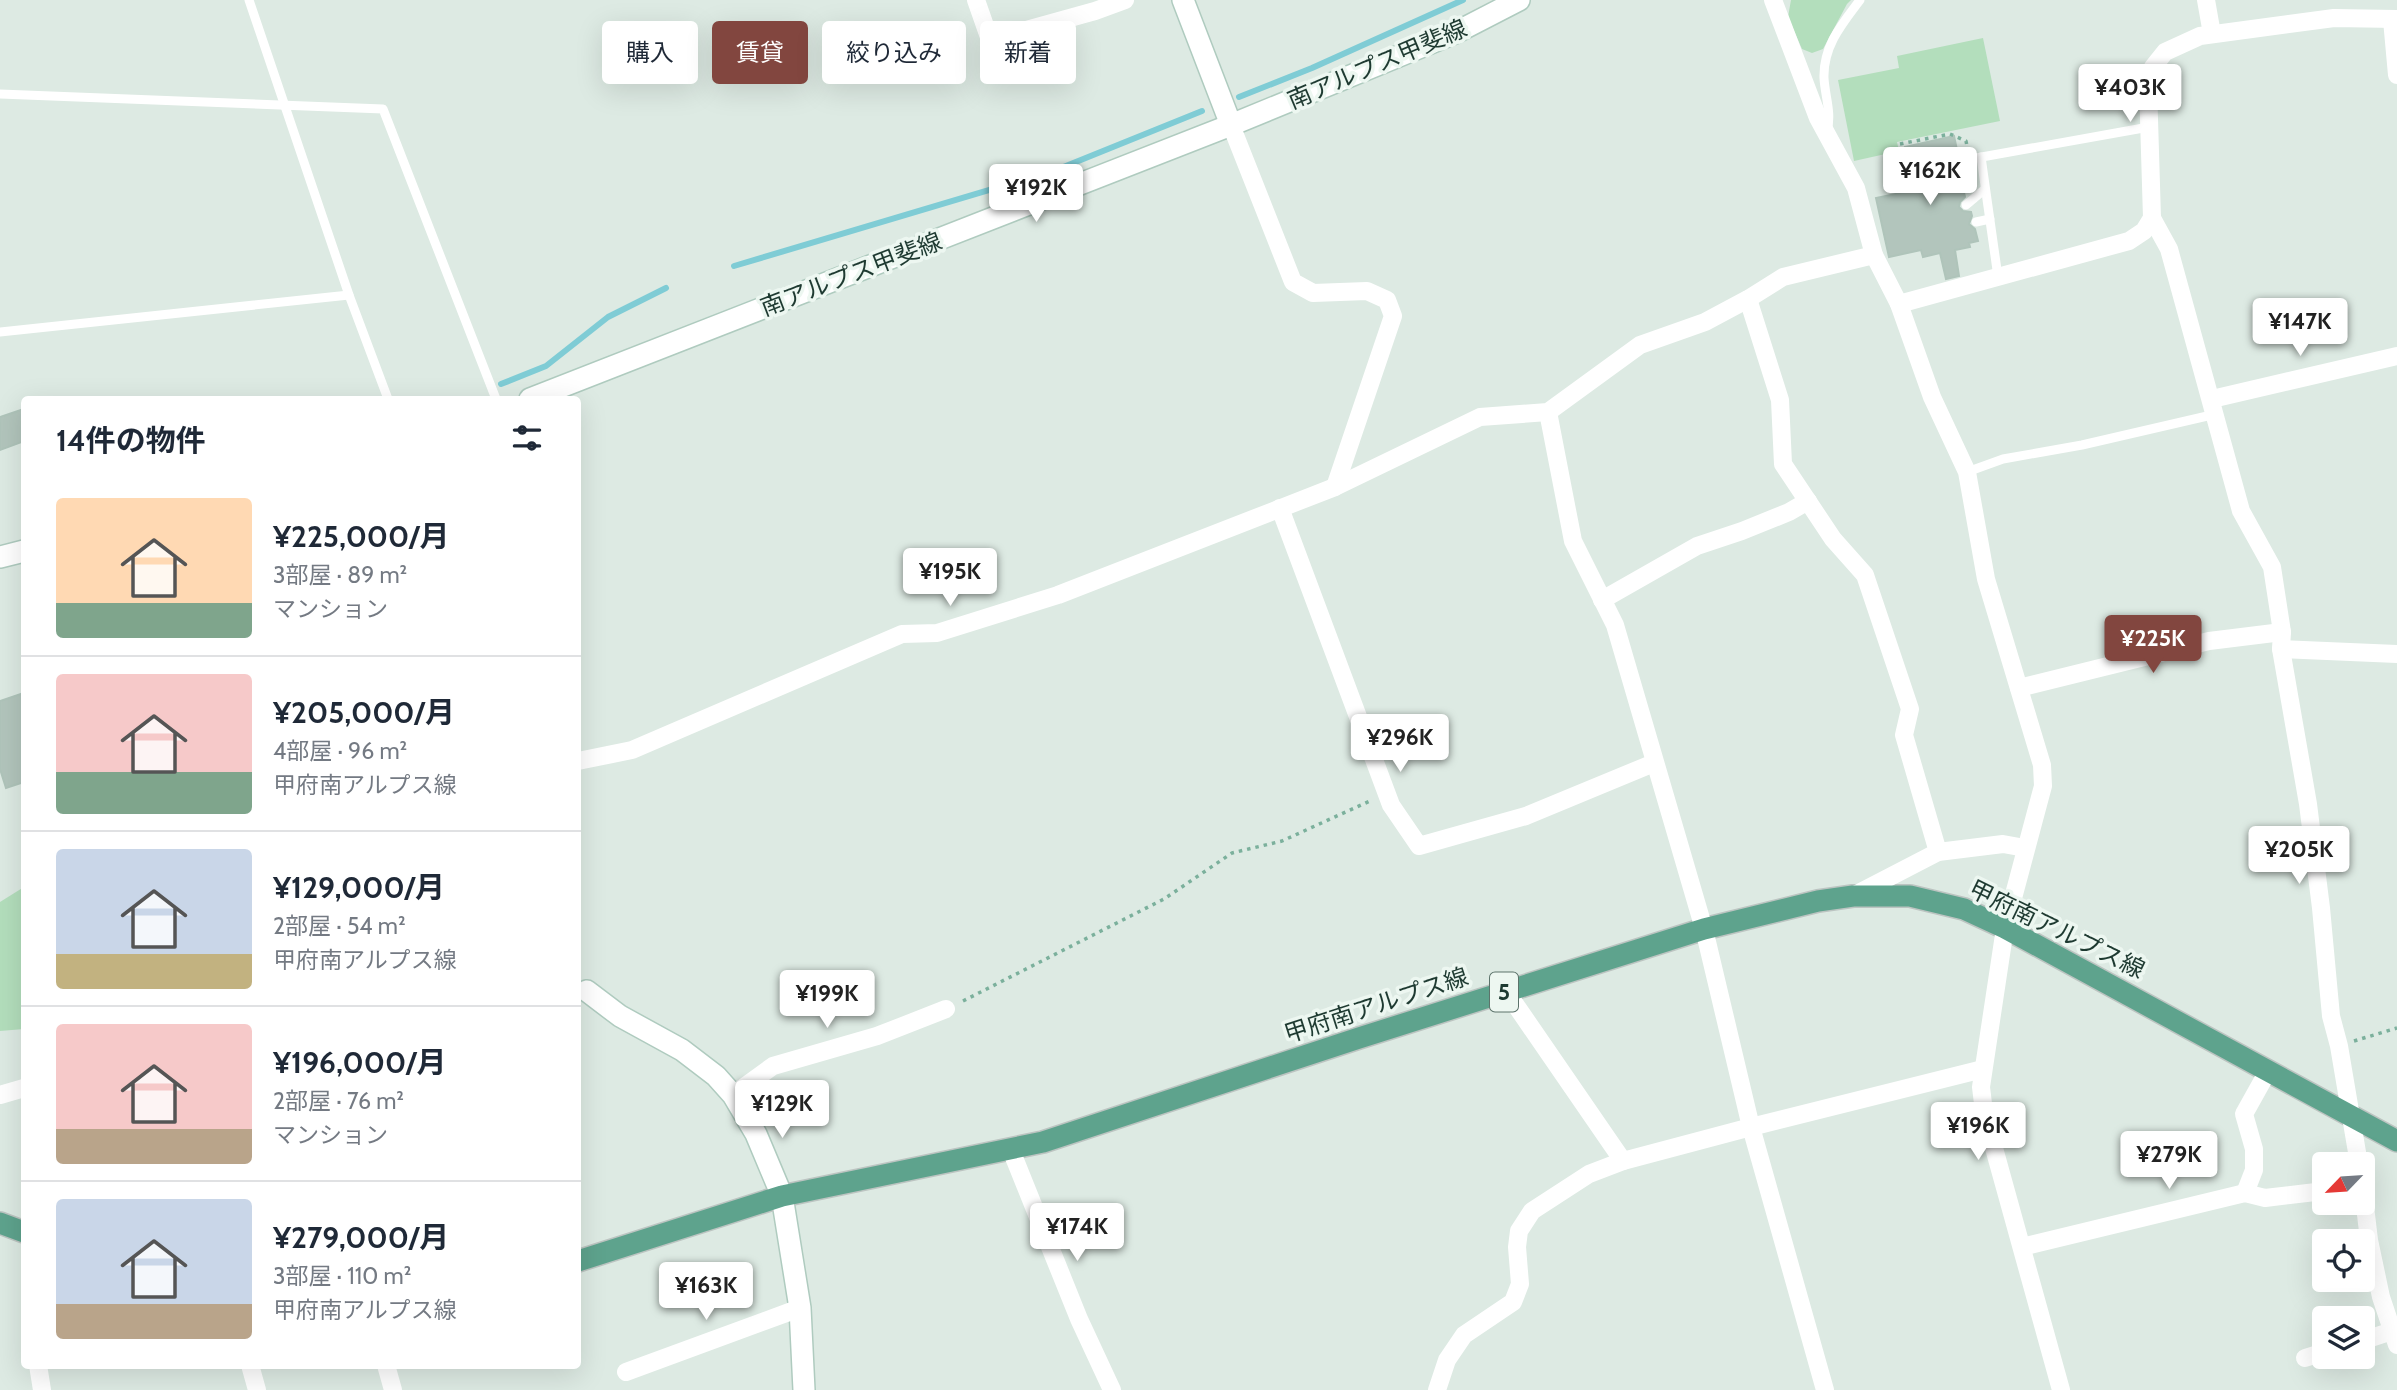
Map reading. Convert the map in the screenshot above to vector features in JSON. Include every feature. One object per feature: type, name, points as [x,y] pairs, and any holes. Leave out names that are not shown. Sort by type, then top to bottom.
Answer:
[{"type":"main road","points":[[1183,0],[1231,125]]},
{"type":"main road","name":"南アルプス甲斐線","points":[[538,396],[1231,125],[1455,33],[1519,0]]},
{"type":"main road","points":[[0,557],[21,552]]},
{"type":"main road","name":"甲府南アルプス線","points":[[581,1260],[782,1196],[1043,1142],[1704,929],[1818,901],[1853,896],[1910,896],[1964,909],[2070,961],[2397,1141]]},
{"type":"main road","points":[[582,987],[620,1016],[682,1049],[716,1076],[733,1095],[756,1133],[782,1196],[800,1308],[804,1390]]},
{"type":"main road","points":[[0,1223],[21,1231]]},
{"type":"street","points":[[976,0],[990,40],[1125,0]]},
{"type":"street","points":[[1773,0],[1818,118],[1856,188],[1874,255],[1899,304],[1932,397],[1967,472],[1986,579],[2042,765],[2043,786],[2005,928],[1981,1087],[1984,1112],[2061,1390]]},
{"type":"street","points":[[2206,0],[2212,34]]},
{"type":"street","points":[[2357,1152],[2339,1046],[2331,1016],[2308,804],[2272,567],[2241,511],[2169,249],[2152,218],[2148,86],[2153,67],[2165,52],[2200,36],[2334,18],[2394,20],[2397,75]]},
{"type":"street","points":[[1231,125],[1293,282],[1313,293],[1367,291],[1387,300],[1393,316],[1335,487]]},
{"type":"street","points":[[1899,304],[2129,242],[2144,231],[2152,218]]},
{"type":"street","points":[[581,760],[632,750],[902,634],[937,633],[1058,595],[1335,487],[1480,417],[1548,412],[1640,345],[1705,322],[1783,276],[1874,255]]},
{"type":"street","points":[[1748,299],[1780,400],[1783,464],[1833,539],[1865,575],[1910,709],[1904,736],[1938,852]]},
{"type":"street","points":[[2214,407],[2397,356]]},
{"type":"street","points":[[1548,412],[1573,541],[1615,625],[1704,929],[1751,1126],[1825,1390]]},
{"type":"street","points":[[1602,600],[1697,546],[1777,517],[1808,500]]},
{"type":"street","points":[[1280,508],[1386,793],[1419,846],[1526,816],[1654,763]]},
{"type":"street","points":[[2020,688],[2209,641],[2282,641],[2397,654]]},
{"type":"street","points":[[1853,896],[1938,852],[2003,844],[2025,848]]},
{"type":"street","points":[[1506,991],[1623,1161]]},
{"type":"street","points":[[733,1095],[773,1066],[877,1036],[946,1009]]},
{"type":"street","points":[[1437,1390],[1447,1360],[1464,1335],[1513,1302],[1520,1284],[1517,1247],[1520,1231],[1532,1211],[1589,1174],[1623,1161],[1751,1126],[1983,1069]]},
{"type":"street","points":[[2245,1193],[2254,1170],[2253,1149],[2244,1114],[2268,1071]]},
{"type":"street","points":[[0,1095],[21,1089]]},
{"type":"street","points":[[1011,1150],[1079,1319],[1112,1390]]},
{"type":"street","points":[[2022,1247],[2245,1193],[2266,1198],[2312,1192]]},
{"type":"street","points":[[2366,1215],[2381,1297],[2395,1338],[2375,1339]]},
{"type":"street","points":[[626,1372],[800,1308]]},
{"type":"street","points":[[2305,1358],[2312,1356]]},
{"type":"street","points":[[39,1369],[42,1390]]},
{"type":"street","points":[[251,1369],[257,1390]]},
{"type":"street","points":[[387,1369],[393,1390]]},
{"type":"lane","points":[[249,0],[349,295],[387,396]]},
{"type":"lane","points":[[1827,133],[1831,119],[1824,78],[1826,53],[1838,29],[1860,0]]},
{"type":"lane","points":[[0,94],[383,109],[495,396]]},
{"type":"lane","points":[[1968,159],[2149,127]]},
{"type":"lane","points":[[1981,157],[1998,277]]},
{"type":"lane","points":[[1966,205],[1985,189]]},
{"type":"lane","points":[[1976,222],[1990,219]]},
{"type":"lane","points":[[0,332],[349,295]]},
{"type":"lane","points":[[1967,472],[2003,459],[2081,445],[2214,407]]},
{"type":"path","points":[[1900,144],[1950,134],[1966,141],[1968,159]]},
{"type":"path","points":[[946,1009],[1164,900],[1232,853],[1282,841],[1386,793]]},
{"type":"path","points":[[2339,1046],[2397,1028]]},
{"type":"green space","points":[[1791,0],[1851,0],[1823,49],[1812,53],[1802,49],[1788,17]]},
{"type":"green space","points":[[1983,38],[2000,121],[1897,142],[1899,151],[1854,161],[1838,80],[1899,68],[1897,56]]},
{"type":"green space","points":[[21,889],[21,1029],[0,1031],[0,902]]},
{"type":"building","points":[[1954,136],[1957,150],[1961,149],[1962,154],[1958,162],[1965,167],[1967,174],[1960,175],[1965,197],[1959,207],[1963,211],[1971,212],[1969,224],[1975,229],[1978,241],[1969,243],[1970,247],[1955,250],[1959,276],[1946,279],[1940,253],[1923,257],[1921,250],[1889,257],[1876,198],[1915,190],[1905,147]]},
{"type":"building","points":[[21,410],[21,442],[0,450],[0,417]]},
{"type":"building","points":[[21,694],[21,783],[6,788],[0,769],[0,701]]},
{"type":"waterway","points":[[1239,97],[1312,68],[1463,0]]},
{"type":"waterway","points":[[734,266],[1056,170],[1202,111]]},
{"type":"waterway","points":[[501,384],[546,366],[608,317],[666,288]]}]
